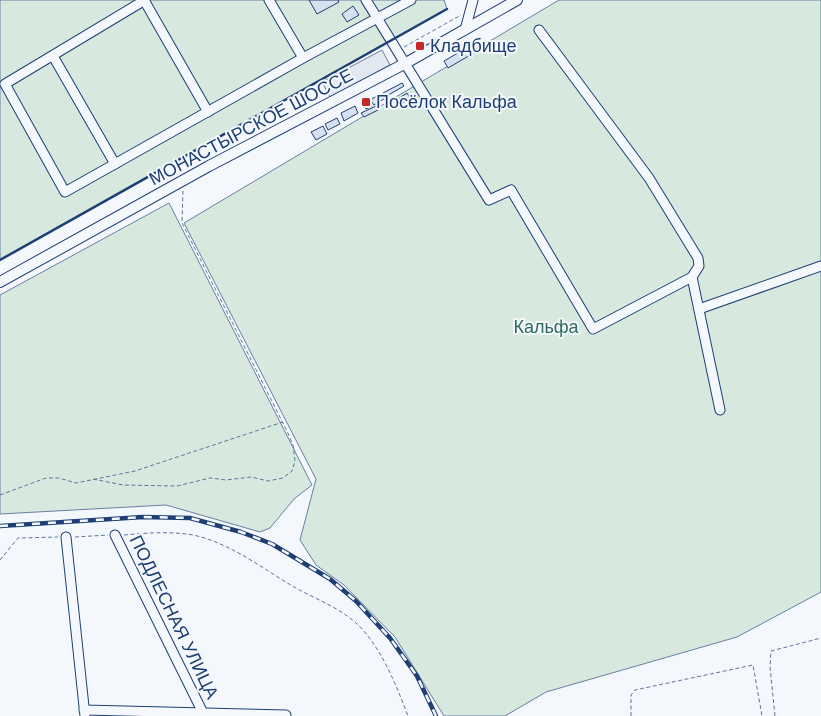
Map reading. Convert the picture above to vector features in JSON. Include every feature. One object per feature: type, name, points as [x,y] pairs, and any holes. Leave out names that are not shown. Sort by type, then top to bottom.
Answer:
[{"type":"main road","name":"МОНАСТЫРСКОЕ ШОССЕ","points":[[0,282],[183,180],[406,63],[517,0]]},
{"type":"street","points":[[208,112],[144,0],[5,84],[65,192],[208,112],[303,58],[411,0]]},
{"type":"street","points":[[269,0],[303,58]]},
{"type":"street","points":[[366,0],[489,200],[511,190],[593,329],[692,277],[699,266],[698,258],[649,178],[539,30]]},
{"type":"street","points":[[465,30],[472,5]]},
{"type":"street","points":[[52,56],[115,164]]},
{"type":"street","points":[[699,309],[821,266]]},
{"type":"street","points":[[692,277],[720,410]]},
{"type":"street","name":"ПОДЛЕСНАЯ УЛИЦА","points":[[115,535],[203,713]]},
{"type":"street","points":[[66,537],[84,713]]},
{"type":"street","name":"ПОДЛЕСНАЯ УЛИЦА","points":[[84,713],[286,715]]},
{"type":"path","points":[[404,47],[472,5]]},
{"type":"path","points":[[93,479],[123,485],[177,486],[210,478],[226,480],[251,477],[268,482],[283,478],[292,471],[295,461],[293,445],[283,422],[182,224],[183,180]]},
{"type":"path","points":[[0,494],[46,478],[76,483],[135,471],[283,422]]},
{"type":"path","points":[[0,560],[18,538],[173,532],[195,536],[249,558],[341,612],[362,629],[381,659],[408,716]]},
{"type":"path","points":[[775,716],[770,667],[771,651],[821,638]]},
{"type":"path","points":[[631,716],[631,695],[635,690],[752,665],[762,716]]},
{"type":"green space","points":[[0,0],[444,0],[447,9],[0,260]]},
{"type":"green space","name":"Кальфа","points":[[559,0],[821,0],[821,592],[737,637],[546,692],[505,716],[444,716],[395,637],[344,585],[316,565],[300,540],[316,479],[184,223]]},
{"type":"green space","points":[[169,203],[312,485],[294,499],[270,528],[260,532],[166,505],[0,514],[0,295]]},
{"type":"shaded area","points":[[382,50],[390,65],[330,97],[322,82]]},
{"type":"building","points":[[309,0],[338,0],[339,2],[317,14]]},
{"type":"building","points":[[353,6],[359,15],[347,22],[342,14]]},
{"type":"building","points":[[468,47],[472,54],[448,68],[444,61]]},
{"type":"building","points":[[402,83],[404,86],[385,97],[383,93]]},
{"type":"building","points":[[407,93],[410,98],[401,104],[398,99]]},
{"type":"building","points":[[381,94],[384,99],[374,105],[370,100]]},
{"type":"building","points":[[368,100],[372,106],[366,109],[363,104]]},
{"type":"building","points":[[355,106],[358,113],[344,121],[341,113]]},
{"type":"building","points":[[376,106],[378,110],[364,117],[361,113]]},
{"type":"building","points":[[337,118],[340,124],[328,130],[325,124]]},
{"type":"building","points":[[323,126],[327,134],[316,140],[311,132]]},
{"type":"railway","points":[[0,526],[143,517],[190,518],[241,532],[272,544],[330,579],[356,601],[390,638],[417,676],[436,716]]},
{"type":"wall","points":[[0,260],[447,9]]},
{"type":"place","name":"Кладбище","points":[[420,46]]},
{"type":"place","name":"Посёлок Кальфа","points":[[366,102]]}]
